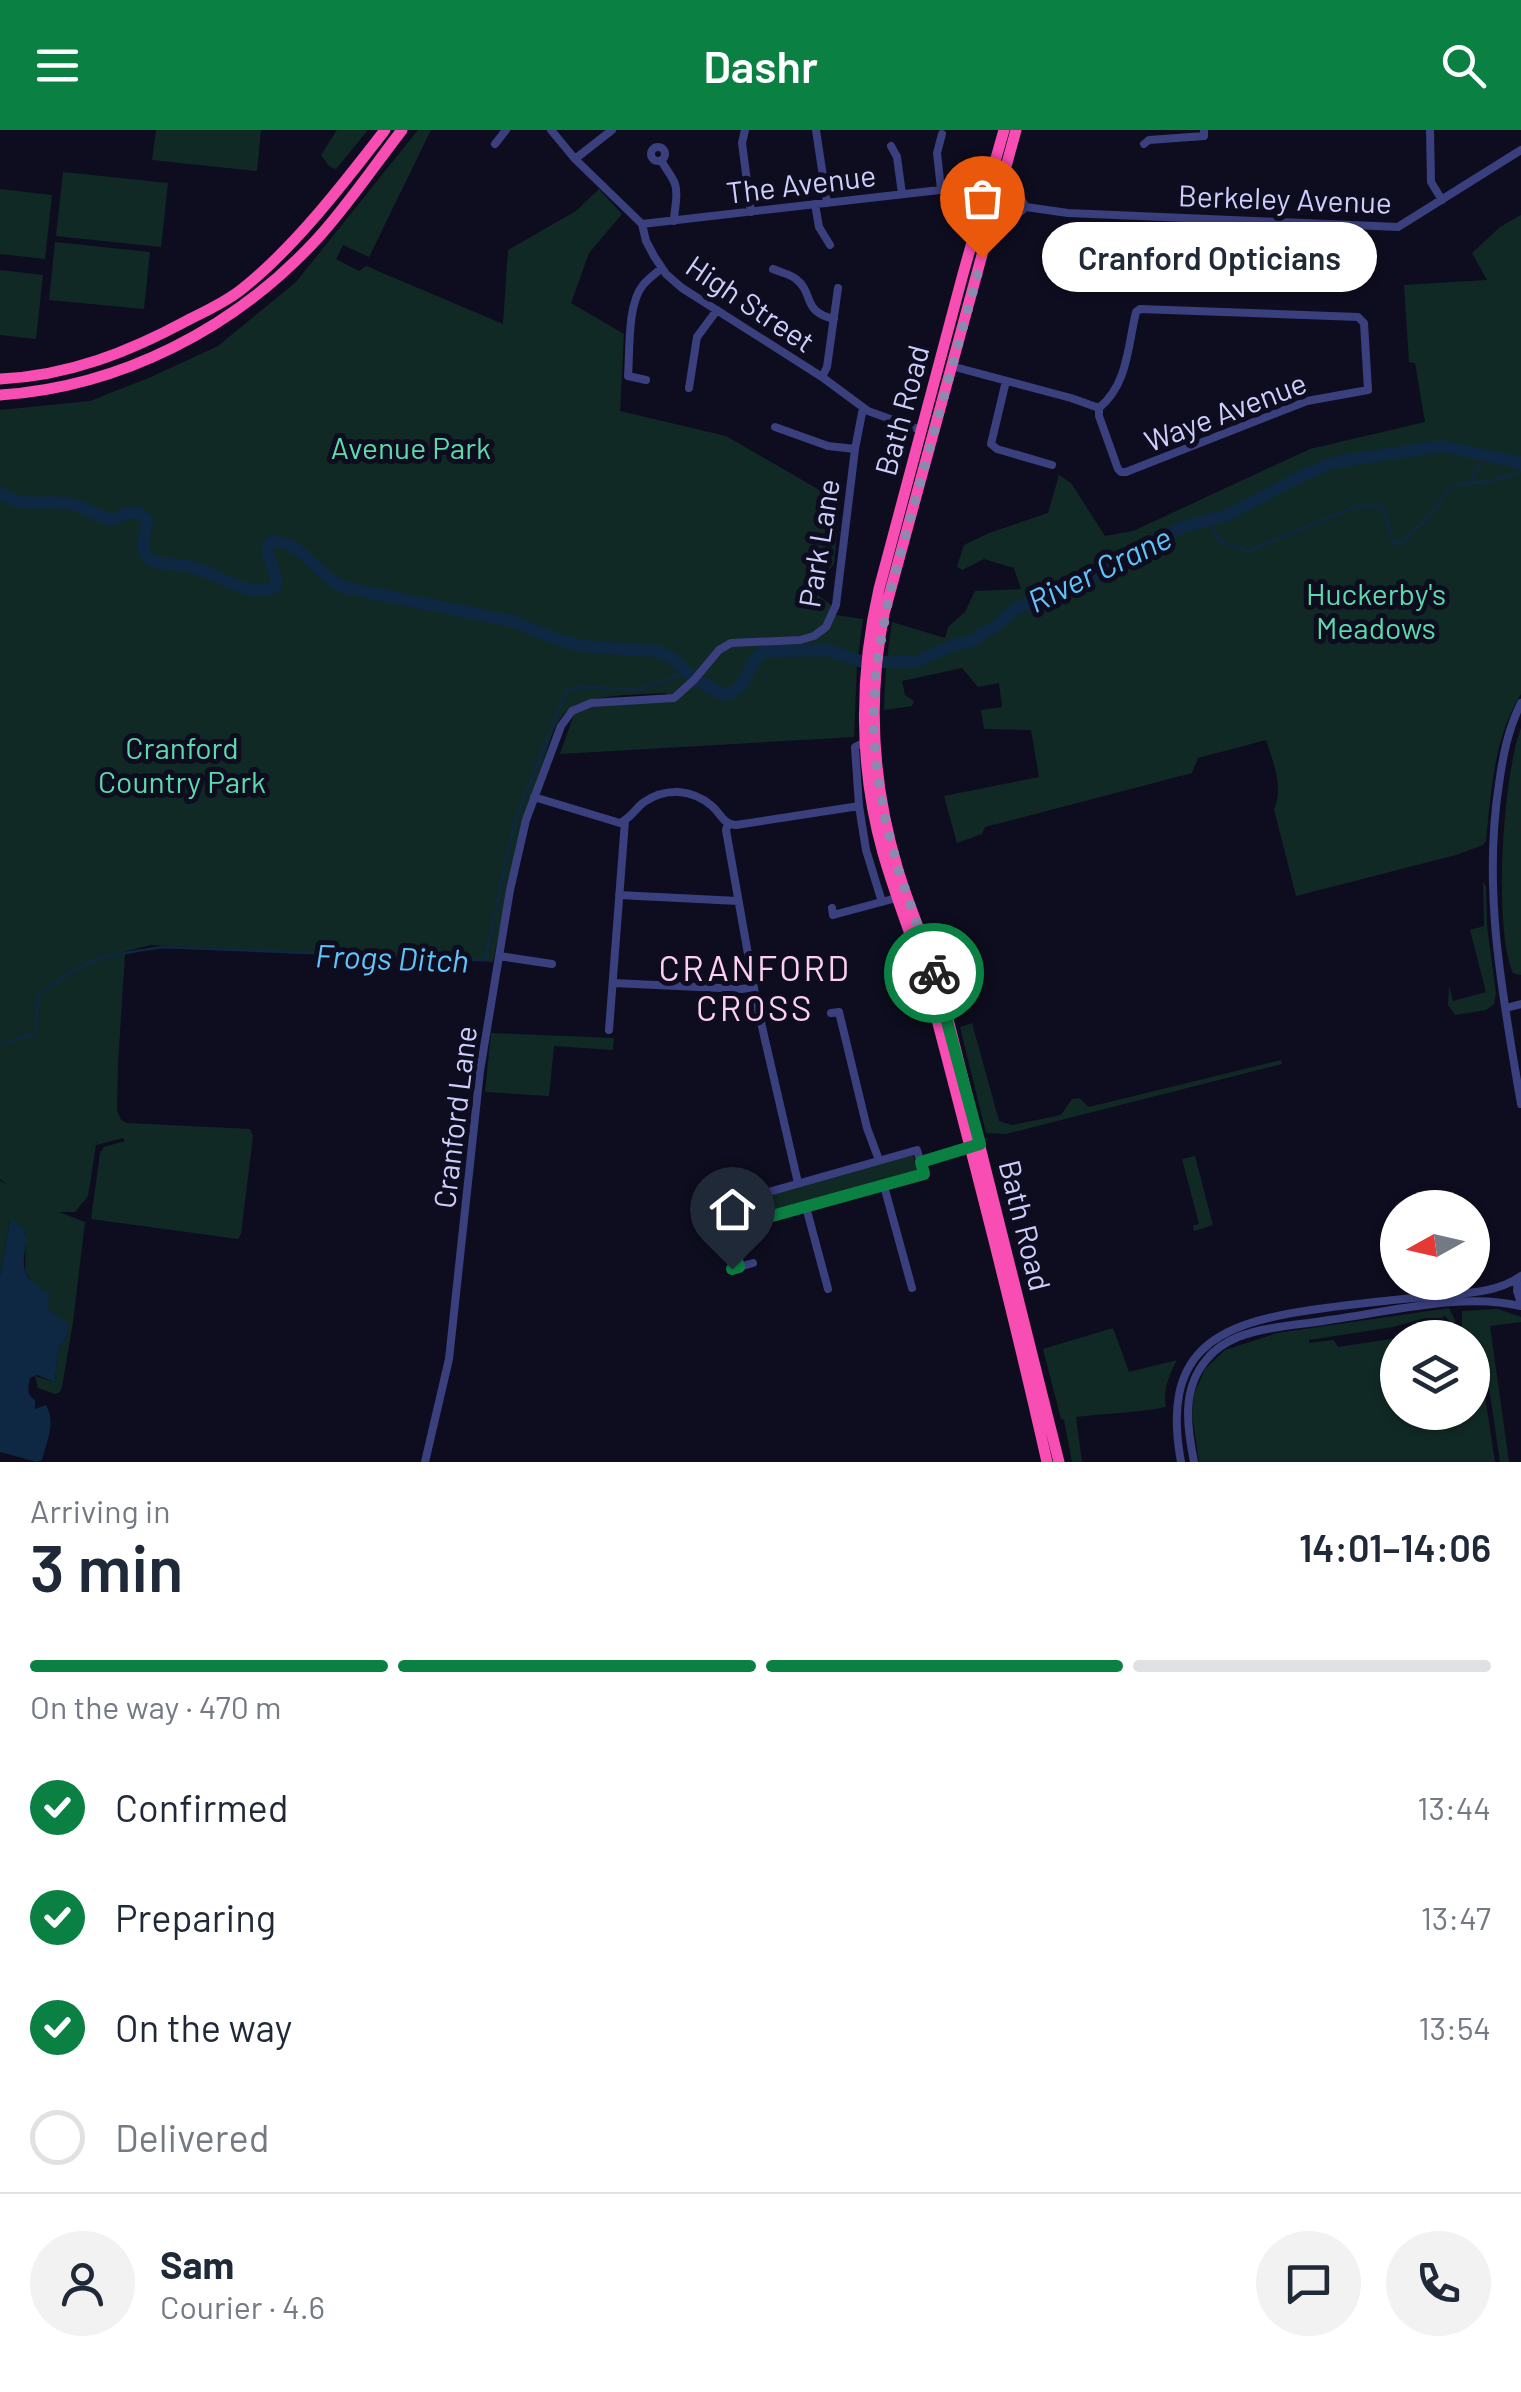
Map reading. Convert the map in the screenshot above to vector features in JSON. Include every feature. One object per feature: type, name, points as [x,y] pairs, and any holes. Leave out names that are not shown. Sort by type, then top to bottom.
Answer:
[{"type":"highway","points":[[0,379],[36,377],[104,359],[146,342],[240,291],[304,228],[385,130]]},
{"type":"highway","points":[[0,394],[59,387],[129,367],[167,352],[230,314],[258,294],[318,238],[402,130]]},
{"type":"highway","name":"Bath Road","points":[[874,642],[951,366],[996,182],[1004,130]]},
{"type":"highway","name":"Bath Road","points":[[996,182],[1016,130]]},
{"type":"highway","name":"Bath Road","points":[[987,216],[941,356],[879,589],[866,742],[878,834],[930,960],[1047,1462]]},
{"type":"highway","points":[[941,356],[951,366]]},
{"type":"highway","name":"Bath Road","points":[[871,668],[877,773],[902,896]]},
{"type":"highway","name":"Bath Road","points":[[975,1146],[1060,1462]]},
{"type":"street","points":[[495,144],[506,130]]},
{"type":"street","name":"High Street","points":[[551,130],[642,224],[646,241],[662,268],[682,288],[822,377],[863,408],[921,430]]},
{"type":"street","points":[[575,159],[612,130]]},
{"type":"street","points":[[745,130],[742,143],[751,212]]},
{"type":"street","points":[[816,130],[828,203]]},
{"type":"street","points":[[1144,144],[1150,140],[1204,136],[1204,130]]},
{"type":"street","points":[[1430,130],[1431,182],[1442,200]]},
{"type":"street","points":[[942,134],[938,154],[942,189]]},
{"type":"street","points":[[892,146],[902,194]]},
{"type":"street","name":"Berkeley Avenue","points":[[1026,207],[1068,213],[1394,227],[1521,150]]},
{"type":"street","points":[[661,160],[675,185],[674,221]]},
{"type":"street","points":[[966,187],[987,216],[1008,218],[1026,207],[1010,182],[996,182]]},
{"type":"street","name":"The Avenue","points":[[642,224],[996,182]]},
{"type":"street","points":[[815,204],[819,227],[830,245]]},
{"type":"street","points":[[646,380],[628,376],[631,326],[641,287],[662,268]]},
{"type":"street","points":[[773,270],[796,279],[815,311],[834,319]]},
{"type":"street","points":[[822,377],[827,369],[838,288]]},
{"type":"street","name":"Waye Avenue","points":[[1140,308],[1358,317],[1364,323],[1368,390],[1307,401],[1126,472],[1118,468],[1099,408],[1122,375],[1140,308]]},
{"type":"street","points":[[689,388],[697,337],[716,310]]},
{"type":"street","name":"Waye Avenue","points":[[951,366],[1099,408]]},
{"type":"street","points":[[1006,381],[992,444],[1052,464]]},
{"type":"street","name":"Park Lane","points":[[674,698],[718,650],[731,643],[800,640],[826,627],[836,604],[863,408]]},
{"type":"street","points":[[774,426],[828,446],[855,449]]},
{"type":"street","name":"Cranford Lane","points":[[425,1462],[449,1359],[480,1070],[514,868],[534,797],[561,726],[572,711],[591,702],[674,698]]},
{"type":"street","points":[[1521,703],[1504,748],[1494,829],[1492,906],[1521,1104]]},
{"type":"street","points":[[866,742],[855,748],[859,806],[866,850],[882,902]]},
{"type":"street","points":[[609,1030],[626,821],[645,801],[676,792],[697,796],[728,824],[736,825],[859,806]]},
{"type":"street","points":[[534,797],[612,821],[626,821]]},
{"type":"street","points":[[728,824],[754,987],[798,1182]]},
{"type":"street","points":[[619,895],[738,900]]},
{"type":"street","points":[[833,915],[902,896]]},
{"type":"street","points":[[499,956],[552,964]]},
{"type":"street","points":[[613,982],[754,987]]},
{"type":"street","points":[[1506,1008],[1521,1004]]},
{"type":"street","points":[[831,1013],[839,1012],[867,1128],[879,1160]]},
{"type":"street","points":[[921,1162],[975,1146]]},
{"type":"street","points":[[736,1226],[924,1174],[917,1150],[737,1201],[731,1239],[736,1268],[753,1264]]},
{"type":"street","points":[[884,1186],[912,1288]]},
{"type":"street","points":[[806,1207],[828,1289]]},
{"type":"street","points":[[1194,1462],[1188,1414],[1192,1385],[1204,1362],[1230,1341],[1272,1329],[1453,1303],[1491,1301],[1521,1305],[1519,1277]]},
{"type":"street","points":[[1182,1462],[1176,1422],[1179,1393],[1191,1364],[1220,1335],[1252,1321],[1285,1314],[1472,1292],[1498,1287],[1519,1277]]},
{"type":"green space","points":[[156,130],[261,130],[257,171],[152,160]]},
{"type":"green space","points":[[337,130],[368,130],[336,169],[321,155]]},
{"type":"green space","points":[[418,130],[431,130],[369,257],[343,245],[336,259],[359,271],[366,266],[503,324],[508,250],[576,211],[599,189],[622,214],[589,253],[571,303],[624,334],[620,411],[726,436],[840,502],[834,564],[812,591],[830,604],[836,615],[863,619],[854,737],[560,754],[574,714],[592,706],[674,701],[666,693],[615,696],[577,704],[559,720],[528,809],[493,962],[151,945],[100,958],[125,954],[118,1063],[117,1110],[121,1120],[250,1129],[253,1136],[238,1239],[91,1219],[100,1153],[104,1147],[125,1141],[123,1138],[96,1145],[88,1196],[75,1212],[59,1212],[85,1222],[62,1387],[55,1394],[38,1388],[35,1376],[55,1382],[58,1351],[67,1336],[67,1324],[47,1309],[25,1271],[26,1233],[10,1220],[0,1276],[0,1181],[8,1185],[0,1179],[0,410],[90,401],[218,346],[296,282]]},
{"type":"green space","points":[[63,172],[168,183],[161,247],[56,236]]},
{"type":"green space","points":[[0,189],[52,195],[45,259],[0,254]]},
{"type":"green space","name":"Huckerby's Meadows","points":[[1521,215],[1521,694],[1499,746],[1483,845],[1296,896],[1274,809],[1278,783],[1266,740],[1198,758],[1192,773],[985,827],[982,834],[957,843],[944,796],[1039,777],[1031,730],[984,729],[981,710],[1002,707],[999,683],[978,687],[962,668],[902,681],[905,695],[914,701],[912,706],[884,710],[892,622],[945,638],[948,627],[965,612],[975,591],[1021,589],[1014,568],[984,559],[962,570],[957,566],[964,545],[1048,513],[1059,475],[1071,483],[1105,536],[1133,531],[1310,449],[1425,422],[1415,363],[1409,362],[1404,285],[1487,280],[1472,253],[1500,227]]},
{"type":"green space","points":[[55,242],[150,252],[144,309],[49,300]]},
{"type":"green space","points":[[0,270],[43,275],[36,339],[0,335]]},
{"type":"green space","points":[[1521,728],[1521,975],[1513,973],[1507,951],[1502,888],[1509,780]]},
{"type":"green space","points":[[1483,882],[1494,1004],[1486,1010],[1455,1015],[1448,1005],[1449,986],[1453,1001],[1486,992],[1470,930],[1484,926]]},
{"type":"green space","points":[[972,1023],[999,1121],[1012,1125],[1061,1115],[1072,1099],[1079,1098],[1089,1107],[1281,1060],[1282,1064],[1006,1134],[986,1133],[960,1027]]},
{"type":"green space","points":[[491,1033],[614,1038],[613,1050],[554,1046],[549,1096],[485,1092]]},
{"type":"green space","points":[[913,1153],[917,1172],[740,1220],[742,1203]]},
{"type":"green space","points":[[1195,1156],[1213,1225],[1194,1231],[1193,1226],[1199,1224],[1182,1159]]},
{"type":"green space","points":[[1449,1308],[1455,1320],[1445,1316],[1380,1320],[1380,1329],[1309,1343],[1334,1340],[1338,1347],[1380,1341],[1380,1430],[1490,1429],[1495,1462],[1199,1462],[1192,1414],[1194,1394],[1205,1369],[1225,1350],[1277,1333]]},
{"type":"green space","points":[[1498,1309],[1521,1317],[1521,1322],[1490,1326],[1490,1320],[1462,1320],[1462,1311]]},
{"type":"green space","points":[[1490,1326],[1509,1462],[1500,1462],[1490,1394]]},
{"type":"green space","points":[[1113,1328],[1129,1372],[1177,1360],[1166,1388],[1166,1407],[1076,1417],[1082,1462],[1072,1462],[1043,1349]]},
{"type":"water","points":[[10,1220],[26,1236],[27,1275],[50,1293],[47,1309],[67,1323],[67,1336],[58,1351],[55,1382],[37,1375],[30,1378],[28,1390],[35,1400],[35,1409],[46,1405],[50,1418],[42,1460],[37,1462],[0,1452],[0,1276]]},
{"type":"waterway","name":"River Crane","points":[[700,682],[724,695],[733,692],[762,652],[827,650],[863,662],[916,662],[969,642],[1015,609],[1083,583],[1120,558],[1185,526],[1228,515],[1336,462],[1442,446],[1521,463]]},
{"type":"waterway","name":"River Crane","points":[[1480,460],[1481,455]]},
{"type":"waterway","points":[[1470,483],[1479,464]]},
{"type":"waterway","points":[[1490,481],[1521,470]]},
{"type":"waterway","points":[[1217,535],[1219,541],[1248,551],[1357,506],[1382,506],[1395,544],[1426,520],[1450,488],[1488,481]]},
{"type":"waterway","name":"River Crane","points":[[0,493],[26,502],[72,504],[111,520],[131,512],[140,513],[147,521],[145,554],[152,561],[194,568],[245,588],[275,587],[277,581],[267,550],[271,542],[280,542],[294,548],[346,588],[512,621],[563,642],[659,651],[694,679]]},
{"type":"waterway","points":[[1211,520],[1215,531]]},
{"type":"waterway","name":"Frogs Ditch","points":[[0,1044],[36,1033],[38,996],[59,980],[91,962],[131,952],[163,947],[485,960],[514,823],[567,689],[640,688],[688,673]]},
{"type":"way so far","points":[[934,973],[886,823],[873,724],[876,668],[889,596],[982,258]]},
{"type":"place","name":"Cranford Opticians","points":[[982,258]]},
{"type":"district","name":"CRANFORD CROSS","points":[[755,987]]},
{"type":"route","points":[[732,1269],[739,1267],[731,1239],[736,1226],[924,1174],[921,1162],[980,1144],[934,973]]},
{"type":"park label","name":"Avenue Park","points":[[411,447]]},
{"type":"park label","name":"Cranford Country Park","points":[[182,764]]}]
